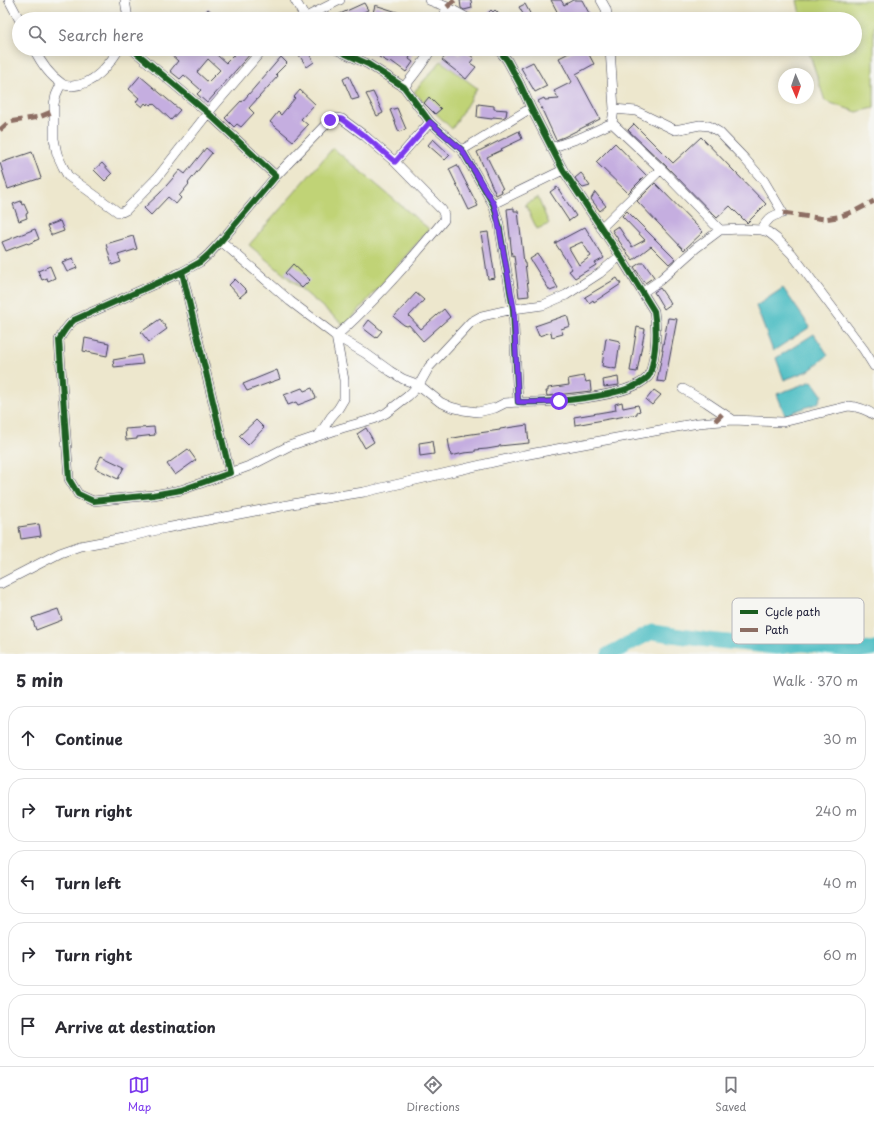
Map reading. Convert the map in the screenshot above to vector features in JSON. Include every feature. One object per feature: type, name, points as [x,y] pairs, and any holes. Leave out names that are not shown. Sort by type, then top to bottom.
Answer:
[{"type":"street","points":[[9,0],[15,12]]},
{"type":"street","points":[[125,0],[127,12]]},
{"type":"street","points":[[295,0],[301,12]]},
{"type":"street","points":[[317,12],[340,0]]},
{"type":"street","points":[[429,0],[456,12]]},
{"type":"street","points":[[601,0],[607,12]]},
{"type":"street","points":[[445,12],[447,7]]},
{"type":"street","points":[[38,56],[50,73],[61,84],[67,86],[83,85],[110,64],[115,56]]},
{"type":"street","points":[[140,56],[208,113],[276,176]]},
{"type":"street","points":[[61,84],[54,104],[54,139],[57,154],[68,176],[118,212],[122,212],[126,210],[157,178],[208,113],[258,56]]},
{"type":"street","points":[[350,56],[368,64],[404,87],[430,122],[462,150],[494,204],[514,309],[518,402]]},
{"type":"street","points":[[404,87],[426,56]]},
{"type":"street","points":[[221,241],[290,301],[336,336],[365,353],[396,375],[419,385],[440,402],[450,407],[478,412],[488,410],[505,403],[544,402],[581,398],[628,389],[640,384],[649,376],[653,360],[656,341],[656,322],[654,311],[620,256],[563,170],[520,84],[504,56]]},
{"type":"street","points":[[610,56],[614,110],[612,123]]},
{"type":"street","points":[[462,150],[531,108]]},
{"type":"street","points":[[614,110],[636,111],[675,130],[700,124],[709,126],[719,132],[764,181],[782,213],[767,219],[760,230]]},
{"type":"street","points":[[336,336],[352,323],[413,257],[444,220],[442,210],[395,162],[365,136],[342,119],[336,118],[330,120],[276,176],[221,241],[200,262],[182,272],[74,320],[66,326],[59,340],[69,479],[78,494],[93,501],[153,495],[181,490],[252,466],[289,446],[319,435],[374,419],[386,414],[408,396],[419,385],[429,367],[471,322],[482,316],[514,309],[543,305],[566,295],[600,273],[620,256]]},
{"type":"street","points":[[395,162],[430,122]]},
{"type":"street","points":[[551,148],[582,137],[612,123]]},
{"type":"street","points":[[612,123],[720,230]]},
{"type":"street","points":[[601,228],[660,169]]},
{"type":"street","points":[[494,204],[563,170]]},
{"type":"street","points":[[643,292],[720,230],[741,228],[768,232],[792,254],[864,350],[874,366]]},
{"type":"street","points":[[182,272],[230,473]]},
{"type":"street","points":[[319,435],[344,399],[344,380],[336,336]]},
{"type":"street","points":[[683,389],[733,420]]},
{"type":"street","points":[[0,584],[54,556],[80,546],[123,538],[173,526],[364,492],[524,455],[698,423],[733,420],[783,422],[848,406],[867,410],[874,415]]},
{"type":"green space","points":[[797,0],[874,0],[874,108],[857,112],[825,101],[810,56],[862,56],[862,12],[800,12]]},
{"type":"green space","points":[[441,61],[477,88],[452,129],[414,92]]},
{"type":"green space","points":[[333,148],[429,229],[345,326],[249,245]]},
{"type":"green space","points":[[538,198],[549,224],[537,229],[525,204]]},
{"type":"water","points":[[783,288],[810,327],[773,351],[756,306]]},
{"type":"water","points":[[814,334],[828,355],[810,370],[784,380],[776,358]]},
{"type":"water","points":[[812,381],[822,395],[818,403],[785,415],[777,394]]},
{"type":"building","points":[[460,0],[471,0],[472,8],[464,10],[461,8]]},
{"type":"building","points":[[551,0],[561,0],[564,5],[573,0],[582,0],[588,12],[557,12]]},
{"type":"building","points":[[364,3],[368,10],[364,12],[344,12]]},
{"type":"building","points":[[525,4],[529,12],[522,12],[519,7]]},
{"type":"building","points":[[375,5],[397,12],[373,12]]},
{"type":"building","points":[[172,56],[218,56],[226,63],[233,56],[248,56],[207,103],[197,94],[201,90],[184,75],[180,79],[170,71],[178,61]],"holes":[[[208,59],[220,70],[208,82],[197,72]]]},
{"type":"building","points":[[300,56],[310,56],[314,62],[307,67]]},
{"type":"building","points":[[410,56],[409,59],[413,62],[406,72],[391,61],[390,63],[379,57]]},
{"type":"building","points":[[445,56],[471,56],[474,58],[470,63],[476,67],[466,79],[442,60]]},
{"type":"building","points":[[563,56],[590,56],[594,64],[576,74],[600,119],[556,140],[538,101],[544,98],[545,100],[559,99],[554,91],[572,82],[559,58]]},
{"type":"building","points":[[281,57],[287,63],[276,74],[278,76],[249,108],[254,113],[241,127],[237,124],[234,127],[225,118],[241,101],[242,102]]},
{"type":"building","points":[[533,62],[547,86],[535,92],[521,68]]},
{"type":"building","points":[[140,76],[180,110],[171,120],[153,103],[151,105],[148,103],[147,105],[145,103],[142,107],[136,102],[139,98],[129,89]]},
{"type":"building","points":[[349,76],[359,98],[352,100],[343,79]]},
{"type":"building","points":[[300,90],[315,104],[301,119],[308,125],[293,141],[270,122],[278,112],[281,115]]},
{"type":"building","points":[[373,92],[383,113],[377,116],[366,94]]},
{"type":"building","points":[[429,97],[441,109],[435,114],[424,103]]},
{"type":"building","points":[[478,104],[494,106],[494,109],[507,110],[506,116],[503,118],[493,117],[492,119],[477,117]]},
{"type":"building","points":[[397,108],[406,129],[399,132],[390,110]]},
{"type":"building","points":[[634,124],[673,163],[701,137],[766,204],[747,223],[730,206],[717,218],[628,130]]},
{"type":"building","points":[[519,131],[522,139],[487,157],[503,189],[501,189],[502,192],[496,195],[477,152]]},
{"type":"building","points":[[433,139],[450,155],[445,160],[428,145]]},
{"type":"building","points":[[615,143],[646,175],[628,193],[596,162]]},
{"type":"building","points":[[206,148],[212,153],[179,196],[181,198],[176,204],[168,197],[151,215],[144,208],[160,193],[180,170],[185,174]]},
{"type":"building","points":[[32,152],[41,178],[8,189],[0,163]]},
{"type":"building","points":[[102,163],[112,174],[105,181],[94,170]]},
{"type":"building","points":[[457,165],[478,206],[469,210],[449,169]]},
{"type":"building","points":[[581,173],[590,186],[583,188],[579,184],[575,178]]},
{"type":"building","points":[[655,183],[703,232],[684,250],[637,201]]},
{"type":"building","points":[[557,187],[576,216],[569,221],[550,192]]},
{"type":"building","points":[[595,192],[606,206],[600,211],[591,199]]},
{"type":"building","points":[[21,201],[28,213],[26,214],[27,218],[19,221],[13,204]]},
{"type":"building","points":[[514,208],[514,211],[518,211],[529,296],[519,297],[514,255],[512,256],[507,209]]},
{"type":"building","points":[[627,211],[675,259],[669,264],[651,246],[633,260],[612,230],[618,226],[632,247],[645,240],[622,216]]},
{"type":"building","points":[[60,221],[64,231],[51,235],[47,226]]},
{"type":"building","points":[[585,227],[604,258],[595,263],[596,265],[575,278],[569,271],[572,269],[555,243]],"holes":[[[582,242],[591,256],[579,265],[569,248]]]},
{"type":"building","points":[[35,229],[39,239],[6,251],[2,242]]},
{"type":"building","points":[[488,232],[495,278],[488,279],[481,233]]},
{"type":"building","points":[[133,236],[137,249],[118,255],[121,262],[112,265],[106,244]]},
{"type":"building","points":[[538,254],[558,288],[550,291],[530,259]]},
{"type":"building","points":[[73,258],[77,268],[67,272],[62,262]]},
{"type":"building","points":[[640,263],[644,263],[654,277],[645,283],[634,267]]},
{"type":"building","points":[[293,264],[310,280],[302,288],[285,273]]},
{"type":"building","points":[[50,266],[55,278],[48,281],[47,278],[42,280],[38,271]]},
{"type":"building","points":[[617,278],[621,284],[594,302],[593,300],[589,303],[585,297]]},
{"type":"building","points":[[235,279],[247,291],[240,297],[229,285]]},
{"type":"building","points":[[660,288],[671,304],[664,309],[654,292]]},
{"type":"building","points":[[416,293],[424,300],[409,316],[421,329],[444,309],[450,317],[423,341],[409,325],[404,325],[394,317]]},
{"type":"building","points":[[567,315],[570,326],[561,329],[563,334],[552,337],[551,332],[539,336],[535,326]]},
{"type":"building","points":[[668,318],[677,319],[665,382],[657,381]]},
{"type":"building","points":[[160,319],[167,329],[149,342],[141,332]]},
{"type":"building","points":[[369,320],[382,331],[376,338],[363,328]]},
{"type":"building","points":[[637,327],[645,329],[637,372],[630,371]]},
{"type":"building","points":[[85,338],[109,343],[107,356],[83,351]]},
{"type":"building","points":[[606,338],[620,341],[616,369],[602,366]]},
{"type":"building","points":[[141,355],[143,364],[114,367],[113,360]]},
{"type":"building","points":[[277,370],[280,379],[247,391],[243,384]]},
{"type":"building","points":[[584,376],[586,382],[590,381],[591,391],[547,396],[546,391],[548,391],[548,388],[569,385],[568,379]]},
{"type":"building","points":[[618,377],[619,385],[604,387],[603,380]]},
{"type":"building","points":[[302,388],[304,391],[312,388],[316,398],[298,405],[296,402],[288,405],[284,395]]},
{"type":"building","points":[[654,390],[661,395],[652,405],[646,400]]},
{"type":"building","points":[[622,402],[623,408],[638,405],[640,411],[637,412],[637,414],[575,425],[574,417],[616,410],[615,404]]},
{"type":"building","points":[[256,420],[264,428],[248,445],[239,436]]},
{"type":"building","points":[[527,425],[529,443],[475,450],[475,452],[451,456],[448,439]]},
{"type":"building","points":[[154,427],[155,435],[126,440],[125,429]]},
{"type":"building","points":[[366,428],[374,442],[365,448],[357,434]]},
{"type":"building","points":[[432,441],[434,454],[420,456],[419,443]]},
{"type":"building","points":[[188,449],[196,460],[175,475],[167,464]]},
{"type":"building","points":[[101,456],[124,467],[118,479],[95,468]]},
{"type":"building","points":[[39,524],[41,536],[21,539],[19,527]]},
{"type":"building","points":[[58,609],[62,620],[36,630],[32,618]]},
{"type":"waterway","points":[[609,654],[652,632],[732,642]]},
{"type":"waterway","points":[[747,644],[777,647],[803,644]]},
{"type":"waterway","points":[[803,644],[858,651],[874,648]]},
{"type":"marked path","points":[[447,7],[455,0]]},
{"type":"marked path","points":[[0,130],[9,122],[39,117],[54,111]]},
{"type":"marked path","points":[[783,213],[824,219],[838,217],[855,211],[874,201]]},
{"type":"marked path","points":[[715,421],[723,413]]},
{"type":"cycle path","points":[[140,56],[208,113],[276,176],[209,254],[200,262],[182,272]]},
{"type":"cycle path","points":[[350,56],[368,64],[404,87],[430,122],[462,150],[493,204],[499,224],[513,309],[518,402],[586,398],[623,390],[638,384],[648,377],[650,373],[656,338],[654,311],[620,256],[563,170],[520,84],[504,56]]},
{"type":"cycle path","points":[[182,272],[230,473],[181,490],[153,495],[93,501],[78,494],[69,479],[59,340],[67,327],[74,320],[182,272]]},
{"type":"route","points":[[330,120],[336,118],[342,119],[365,136],[395,162],[430,122],[462,150],[494,204],[496,211],[514,309],[518,402],[559,401]]}]
